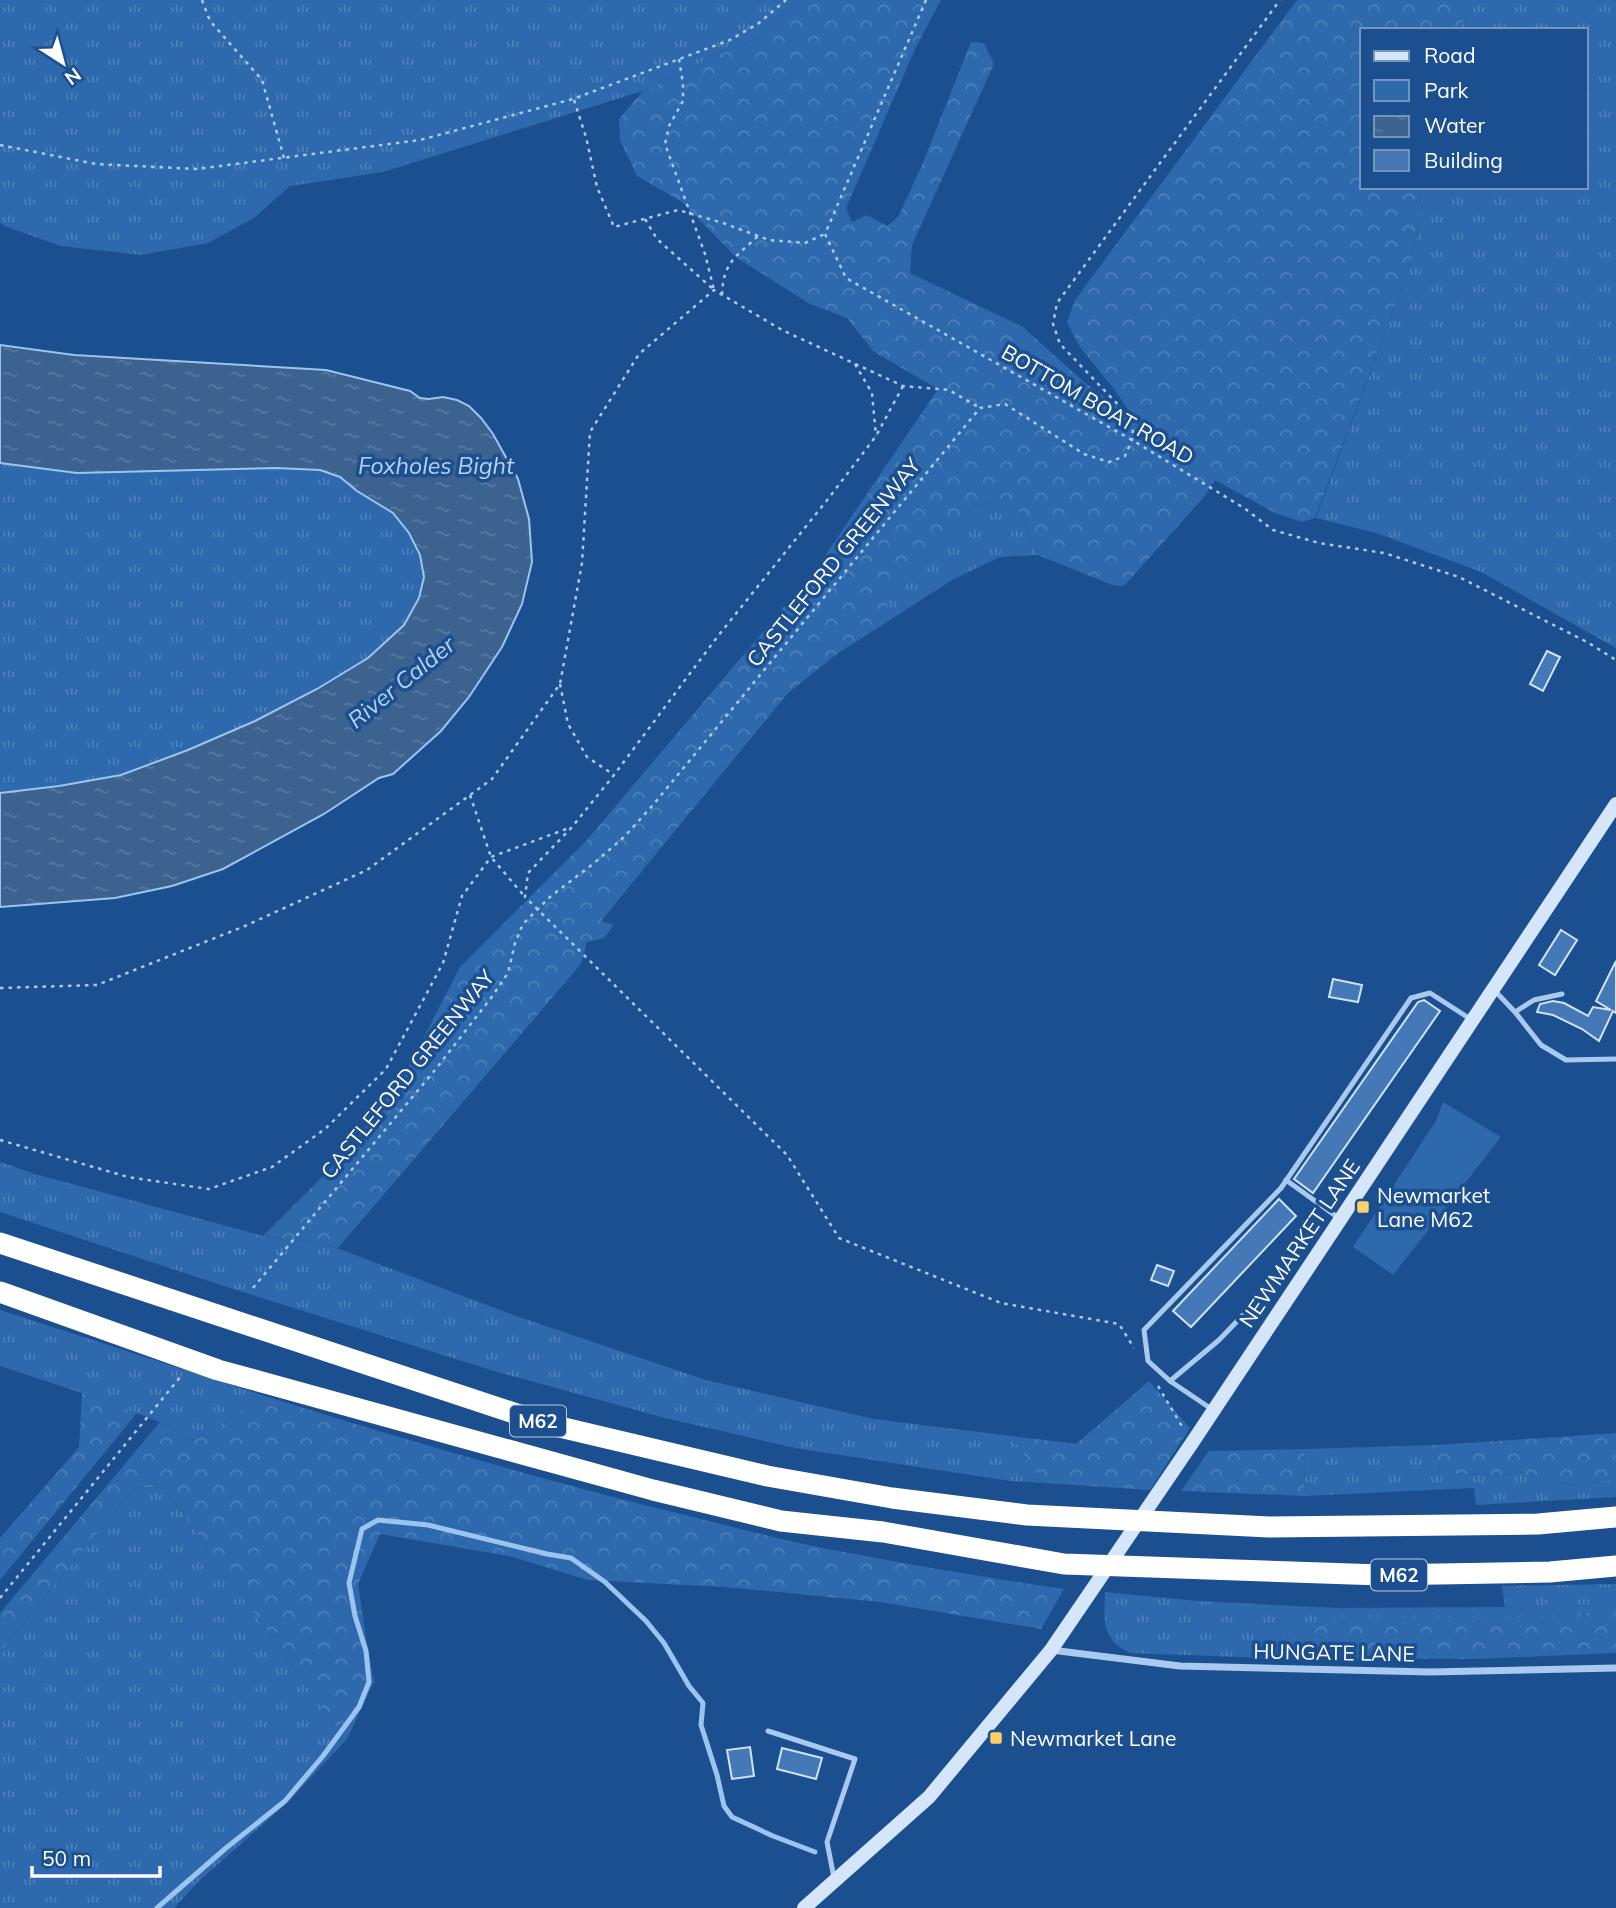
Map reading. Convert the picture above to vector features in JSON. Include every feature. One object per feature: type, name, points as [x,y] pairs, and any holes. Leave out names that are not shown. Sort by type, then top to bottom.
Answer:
[{"type":"highway","name":"M62","points":[[0,1242],[547,1424],[767,1476],[892,1498],[1027,1515],[1269,1527],[1538,1524],[1616,1517]]},
{"type":"highway","name":"M62","points":[[0,1292],[218,1370],[653,1490],[781,1521],[883,1532],[1064,1563],[1381,1575],[1550,1572],[1616,1566]]},
{"type":"main road","name":"NEWMARKET LANE","points":[[804,1908],[929,1797],[1051,1650],[1192,1443],[1616,804]]},
{"type":"street","name":"HUNGATE LANE","points":[[1051,1650],[1180,1665],[1430,1672],[1616,1668]]},
{"type":"lane","points":[[1493,988],[1516,1012],[1541,1045],[1566,1060],[1616,1059]]},
{"type":"lane","points":[[1213,1410],[1170,1381],[1149,1361],[1144,1330],[1286,1180],[1410,998],[1430,993],[1472,1020]]},
{"type":"lane","points":[[1516,1012],[1534,1000],[1562,994]]},
{"type":"lane","points":[[1286,1180],[1340,1219]]},
{"type":"lane","points":[[1170,1381],[1219,1340],[1266,1291]]},
{"type":"lane","points":[[768,1731],[855,1759],[827,1842],[834,1881]]},
{"type":"path","points":[[202,0],[210,21],[262,80],[284,159]]},
{"type":"path","points":[[0,145],[96,164],[197,169],[420,140],[573,99],[730,40],[759,23],[786,0]]},
{"type":"path","points":[[573,99],[586,137],[597,187],[614,227],[678,210],[769,240],[805,243],[825,234],[926,0]]},
{"type":"path","points":[[645,219],[657,239],[714,290],[782,330],[903,386],[949,390],[980,408],[1005,404],[1084,454],[1109,462],[1125,456],[1132,440],[1133,429],[1126,413],[1060,344],[1054,324],[1057,303],[1280,0]]},
{"type":"path","points":[[679,59],[683,101],[669,126],[666,144],[705,254],[714,290]]},
{"type":"path","name":"BOTTOM BOAT ROAD","points":[[825,234],[846,278],[1132,440],[1244,508],[1273,530],[1319,543],[1384,553],[1459,577],[1587,642],[1616,660]]},
{"type":"path","points":[[722,295],[723,279],[729,264],[758,236]]},
{"type":"path","points":[[614,775],[587,757],[568,724],[560,684],[582,563],[590,432],[639,354],[714,290]]},
{"type":"path","points":[[855,364],[872,393],[876,436]]},
{"type":"path","points":[[525,897],[528,873],[572,827],[614,775],[718,636],[828,499],[876,436],[903,386]]},
{"type":"path","name":"CASTLEFORD GREENWAY","points":[[253,1288],[435,1070],[491,998],[508,973],[514,943],[523,924],[537,909],[624,837],[653,805],[980,408]]},
{"type":"path","points":[[0,988],[97,985],[245,926],[367,870],[492,779],[560,684]]},
{"type":"path","points":[[470,795],[492,857],[525,897],[787,1155],[839,1238],[1001,1303],[1119,1324],[1134,1348]]},
{"type":"path","points":[[0,1140],[128,1177],[209,1189],[272,1167],[325,1129],[386,1069],[443,963],[462,897],[492,857],[572,827]]},
{"type":"path","points":[[0,1598],[181,1376]]},
{"type":"path","points":[[1156,1384],[1192,1443]]},
{"type":"green space","points":[[0,0],[799,0],[758,38],[643,91],[383,172],[290,186],[254,218],[208,243],[141,255],[61,246],[0,223]]},
{"type":"green space","points":[[799,0],[941,0],[916,47],[846,208],[852,222],[867,215],[887,226],[898,217],[922,165],[971,42],[984,43],[994,64],[912,245],[910,273],[1023,327],[1085,383],[1134,418],[1079,346],[1067,322],[1075,300],[1297,0],[1479,0],[1458,28],[1360,28],[1360,189],[1419,189],[1422,210],[1410,266],[1315,518],[1302,522],[1275,513],[1215,480],[1204,497],[1124,586],[1112,585],[1038,555],[1021,514],[1004,499],[975,505],[900,575],[876,629],[837,654],[788,693],[601,921],[614,925],[604,938],[587,942],[581,964],[338,1248],[263,1236],[349,1150],[409,1066],[460,967],[587,840],[816,569],[938,389],[874,352],[847,318],[808,303],[736,257],[682,202],[637,176],[620,140],[619,119],[643,91],[758,38]]},
{"type":"green space","points":[[1479,0],[1616,0],[1616,648],[1481,572],[1376,533],[1316,518],[1410,266],[1422,210],[1419,189],[1588,189],[1588,28],[1458,28]]},
{"type":"green space","points":[[0,463],[77,473],[276,468],[320,470],[340,477],[393,513],[409,533],[420,555],[424,577],[419,598],[404,625],[368,658],[317,689],[255,721],[121,775],[0,793]]},
{"type":"green space","points":[[1004,499],[1021,514],[1038,555],[1000,557],[952,580],[876,629],[900,575],[975,505]]},
{"type":"green space","points":[[1443,1102],[1501,1137],[1393,1275],[1353,1247],[1436,1121]]},
{"type":"green space","points":[[0,1162],[263,1236],[326,1244],[516,1316],[706,1380],[874,1419],[1011,1436],[1044,1483],[1010,1481],[795,1448],[665,1418],[494,1371],[0,1212]]},
{"type":"green space","points":[[0,1310],[265,1396],[191,1441],[160,1422],[0,1366]]},
{"type":"green space","points":[[1149,1381],[1190,1428],[1150,1490],[1044,1483],[1011,1436],[1076,1444]]},
{"type":"green space","points":[[82,1393],[137,1413],[0,1580],[0,1538],[79,1447]]},
{"type":"green space","points":[[265,1396],[529,1474],[752,1532],[886,1560],[1064,1589],[1041,1629],[880,1602],[725,1587],[588,1580],[509,1556],[380,1534],[358,1584],[374,1682],[347,1739],[164,1487],[134,1488],[0,1652],[0,1613],[160,1422],[191,1441]]},
{"type":"green space","points":[[1616,1433],[1616,1479],[1576,1486],[1530,1475],[1439,1474],[1437,1445]]},
{"type":"green space","points":[[1437,1445],[1439,1474],[1530,1475],[1576,1486],[1616,1479],[1616,1497],[1476,1505],[1474,1488],[1304,1496],[1305,1449]]},
{"type":"green space","points":[[1305,1449],[1304,1496],[1181,1491],[1209,1451]]},
{"type":"green space","points":[[164,1487],[347,1739],[287,1803],[199,1881],[174,1908],[0,1908],[0,1652],[134,1488]]},
{"type":"green space","points":[[1616,1584],[1616,1611],[1269,1640],[1268,1658],[1130,1653],[1114,1642],[1106,1628],[1105,1620],[1105,1592],[1198,1601],[1337,1608],[1505,1607],[1502,1586]]},
{"type":"green space","points":[[1616,1611],[1616,1653],[1476,1659],[1268,1658],[1269,1641],[1337,1615],[1548,1616]]},
{"type":"water","name":"Foxholes Bight","points":[[0,345],[74,355],[326,370],[410,391],[420,398],[443,397],[469,406],[493,434],[518,479],[529,519],[532,562],[522,604],[502,647],[469,697],[441,731],[393,774],[379,778],[324,814],[223,869],[172,886],[115,898],[0,907],[0,793],[121,775],[255,721],[317,689],[368,658],[404,625],[419,598],[424,577],[420,555],[409,533],[393,513],[340,477],[320,470],[276,468],[77,473],[0,463]]},
{"type":"building","points":[[1547,651],[1560,657],[1543,691],[1530,684]]},
{"type":"building","points":[[1561,930],[1577,940],[1555,975],[1539,965]]},
{"type":"building","points":[[1616,961],[1616,1013],[1613,1011],[1599,1041],[1553,1015],[1537,1012],[1540,1004],[1553,1001],[1564,1003],[1588,1016],[1593,1007],[1611,1010],[1596,1001]]},
{"type":"building","points":[[1333,979],[1362,985],[1358,1002],[1329,997]]},
{"type":"building","points":[[1424,1000],[1440,1011],[1313,1193],[1294,1179],[1418,1002]]},
{"type":"building","points":[[1279,1199],[1296,1216],[1191,1327],[1173,1311]]},
{"type":"building","points":[[1157,1265],[1174,1271],[1168,1286],[1151,1280]]},
{"type":"building","points":[[750,1747],[754,1776],[732,1779],[727,1750]]},
{"type":"building","points":[[782,1748],[822,1758],[816,1779],[777,1769]]},
{"type":"waterway","points":[[157,1908],[285,1801],[359,1707],[369,1682],[366,1651],[355,1616],[349,1583],[362,1529],[378,1520],[428,1525],[571,1558],[605,1582],[646,1621],[664,1643],[689,1686],[703,1703],[701,1725],[724,1806],[732,1817],[815,1852]]},
{"type":"place","name":"Newmarket Lane M62","points":[[1363,1207]]},
{"type":"place","name":"Newmarket Lane","points":[[996,1738]]},
{"type":"water label","name":"River Calder","points":[[401,682]]}]
